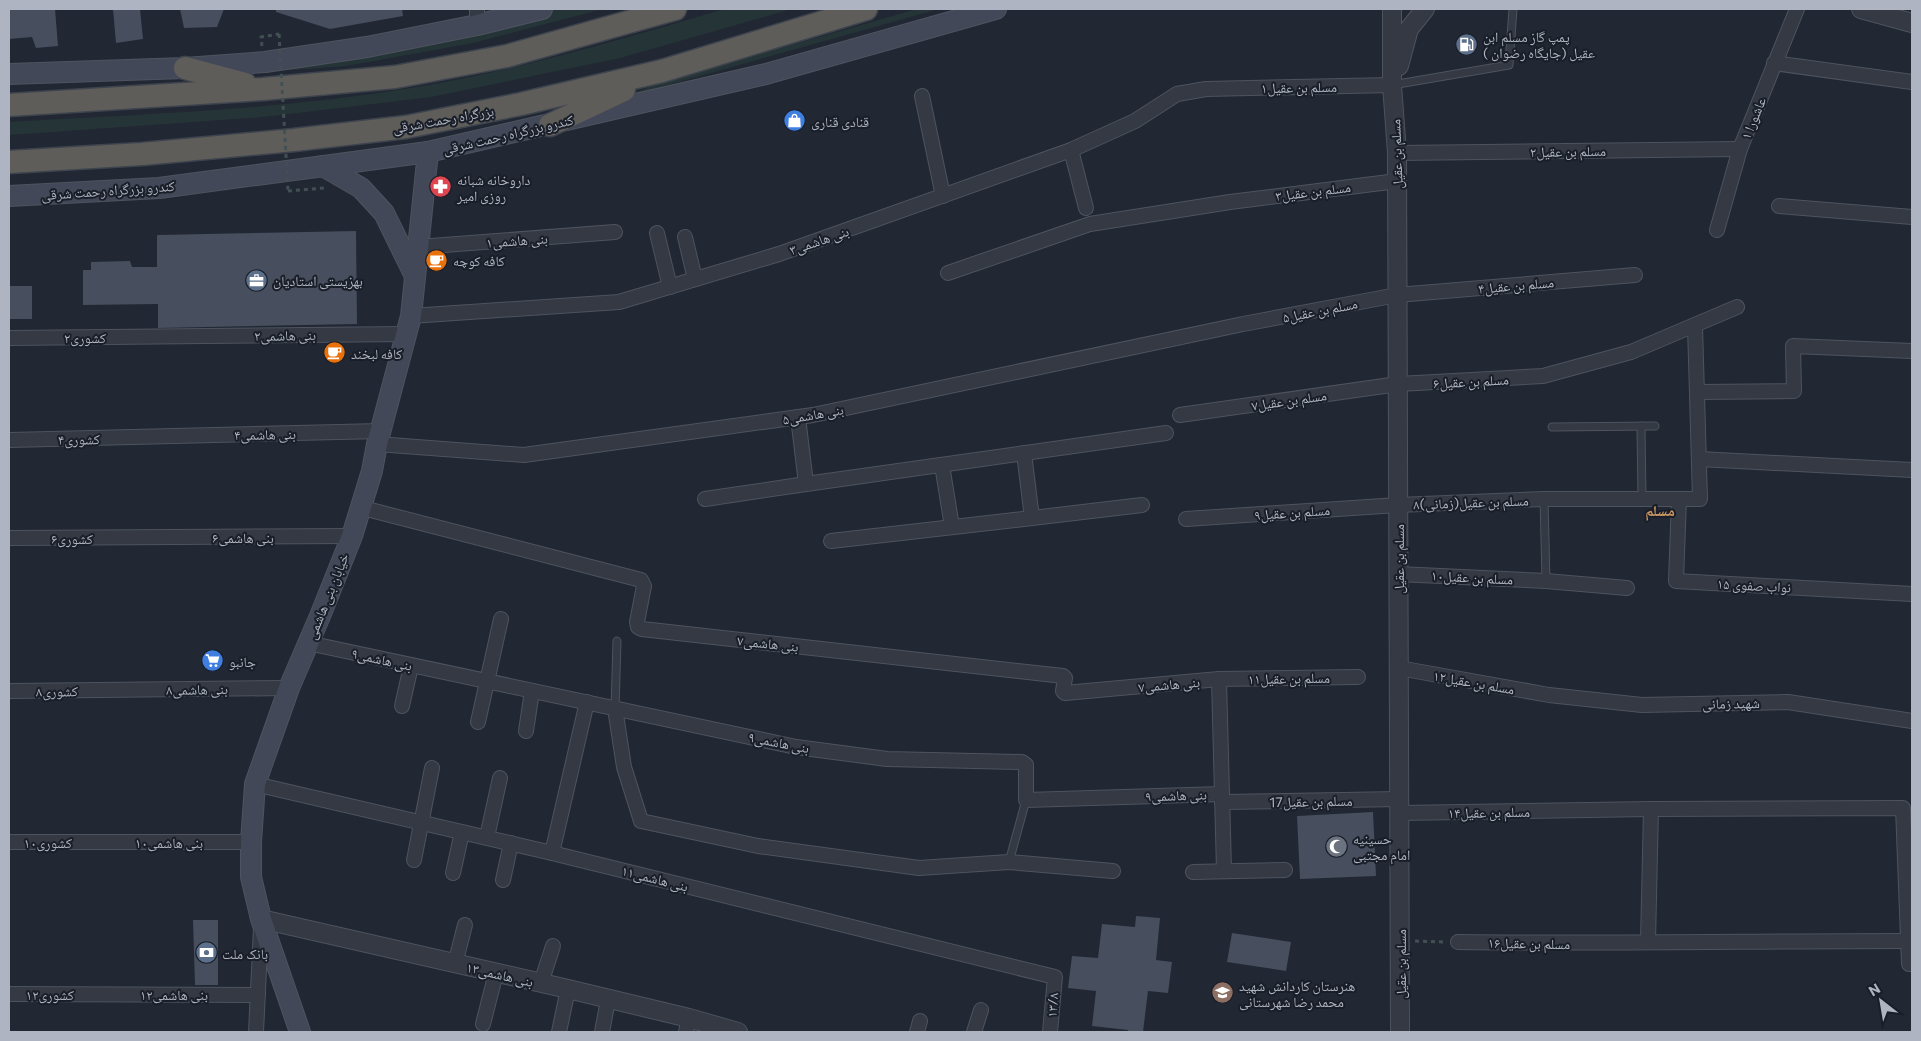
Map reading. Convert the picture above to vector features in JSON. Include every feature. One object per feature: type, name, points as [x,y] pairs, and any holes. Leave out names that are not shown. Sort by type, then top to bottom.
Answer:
[{"type":"highway","points":[[9,105],[395,77],[508,56],[675,9]]},
{"type":"highway","name":"بزرگراه رحمت شرقی","points":[[9,162],[142,154],[246,145],[406,127],[521,104],[662,71],[866,9]]},
{"type":"highway","points":[[185,68],[263,88]]},
{"type":"highway","points":[[550,125],[662,71]]},
{"type":"main road","points":[[9,74],[185,68],[264,62],[367,46],[477,17],[542,9]]},
{"type":"main road","name":"کندرو بزرگراه رحمت شرقی","points":[[9,196],[159,188],[428,152],[766,74],[996,9]]},
{"type":"main road","name":"خیابان بنی هاشمی","points":[[300,1032],[261,920],[251,877],[251,842],[255,784],[289,688],[352,536],[359,508],[372,471],[409,325],[428,152]]},
{"type":"main road","points":[[323,166],[361,188],[384,213],[415,276]]},
{"type":"street","name":"مسلم بن عقیل","points":[[1392,9],[1392,85],[1397,153],[1400,1032]]},
{"type":"street","points":[[1392,85],[1409,29],[1425,9]]},
{"type":"street","name":"عاشورا ۱","points":[[1717,230],[1740,150],[1797,9]]},
{"type":"street","points":[[1860,9],[1912,23]]},
{"type":"street","points":[[1774,63],[1912,82]]},
{"type":"street","name":"مسلم بن عقیل۱","points":[[1206,89],[1392,85]]},
{"type":"street","name":"بنی هاشمی۳","points":[[409,325],[619,302],[670,287],[779,254],[1071,150],[1136,121],[1177,94],[1206,89]]},
{"type":"street","points":[[922,96],[943,196]]},
{"type":"street","points":[[1071,150],[1086,208]]},
{"type":"street","name":"مسلم بن عقیل۲","points":[[1397,153],[1740,150]]},
{"type":"street","name":"مسلم بن عقیل۳","points":[[948,273],[1090,224],[1230,202],[1397,181]]},
{"type":"street","points":[[1779,206],[1912,217]]},
{"type":"street","name":"بنی هاشمی۱","points":[[418,247],[615,232]]},
{"type":"street","points":[[657,233],[670,287]]},
{"type":"street","points":[[685,237],[695,279]]},
{"type":"street","name":"مسلم بن عقیل۴","points":[[1397,295],[1635,275]]},
{"type":"street","name":"مسلم بن عقیل۵","points":[[1243,324],[1397,295]]},
{"type":"street","name":"مسلم بن عقیل۶","points":[[1398,384],[1544,376],[1631,352],[1737,307]]},
{"type":"street","name":"بنی هاشمی۵","points":[[379,438],[524,455],[798,417],[1243,324]]},
{"type":"street","name":"۲بنی هاشمی","points":[[162,337],[409,325]]},
{"type":"street","points":[[1695,326],[1699,459],[1912,470]]},
{"type":"street","name":"کشوری۲","points":[[9,338],[162,337]]},
{"type":"street","points":[[1697,392],[1794,391],[1793,346],[1912,351]]},
{"type":"street","name":"مسلم بن عقیل۷","points":[[1180,415],[1398,384]]},
{"type":"street","points":[[798,417],[806,484]]},
{"type":"street","points":[[704,499],[1166,433]]},
{"type":"street","name":"۴بنی هاشمی","points":[[149,437],[379,438]]},
{"type":"street","name":"کشوری۴","points":[[9,440],[149,437]]},
{"type":"street","points":[[1024,453],[1032,518]]},
{"type":"street","name":"۸مسلم بن عقیل(زمانی)","points":[[1398,505],[1544,499],[1700,499],[1699,459]]},
{"type":"street","points":[[942,464],[952,527]]},
{"type":"street","name":"نواب صفوی ۱۵","points":[[1679,499],[1676,581],[1912,594]]},
{"type":"street","points":[[831,541],[1142,505]]},
{"type":"street","name":"مسلم بن عقیل۹","points":[[1186,519],[1398,505]]},
{"type":"street","name":"بنی هاشمی۷","points":[[359,508],[640,580],[644,586],[636,622],[638,627],[642,629],[1063,676],[1065,678],[1063,691],[1065,693],[1219,679]]},
{"type":"street","name":"۶بنی هاشمی","points":[[135,537],[352,536]]},
{"type":"street","name":"کشوری۶","points":[[9,538],[135,537]]},
{"type":"street","name":"مسلم بن عقیل۱۰","points":[[1398,574],[1546,581],[1627,588]]},
{"type":"street","points":[[478,722],[501,619]]},
{"type":"street","name":"بنی هاشمی۹","points":[[308,643],[796,747],[887,759],[1022,762],[1026,764],[1026,800],[1222,798]]},
{"type":"street","points":[[402,706],[411,666]]},
{"type":"street","name":"مسلم بن عقیل۱۲","points":[[1399,668],[1549,695]]},
{"type":"street","name":"مسلم بن عقیل۱۱","points":[[1219,679],[1358,677]]},
{"type":"street","points":[[1219,679],[1224,872]]},
{"type":"street","name":"۸بنی هاشمی","points":[[105,690],[289,688]]},
{"type":"street","name":"۸کشوری","points":[[9,691],[105,690]]},
{"type":"street","points":[[526,731],[532,691]]},
{"type":"street","name":"شهید زمانی","points":[[1549,695],[1642,705],[1788,702],[1912,721]]},
{"type":"street","points":[[552,853],[587,702]]},
{"type":"street","points":[[614,708],[624,767],[641,821],[758,846],[919,868],[1009,862],[1113,871]]},
{"type":"street","points":[[414,860],[432,768]]},
{"type":"street","points":[[487,838],[500,778]]},
{"type":"street","name":"بنی هاشمی۱۱","points":[[255,784],[511,843],[1055,977]]},
{"type":"street","name":"مسلم بن عقیل17","points":[[1222,798],[1399,806]]},
{"type":"street","name":"مسلم بن عقیل۱۴","points":[[1399,806],[1578,811],[1903,808],[1908,836]]},
{"type":"street","points":[[1648,941],[1651,809]]},
{"type":"street","points":[[453,873],[462,832]]},
{"type":"street","points":[[1908,836],[1908,941],[1909,964],[1912,964]]},
{"type":"street","name":"کشوری۱۰","points":[[9,842],[87,842]]},
{"type":"street","name":"۱۰بنی هاشمی","points":[[87,842],[251,842]]},
{"type":"street","points":[[503,880],[511,843]]},
{"type":"street","points":[[1193,872],[1285,870]]},
{"type":"street","points":[[256,1032],[261,920]]},
{"type":"street","name":"بنی هاشمی۱۳","points":[[261,920],[542,983],[608,1000],[688,1025],[738,1032]]},
{"type":"street","points":[[455,964],[464,925]]},
{"type":"street","name":"مسلم بن عقیل۱۶","points":[[1458,942],[1601,944],[1648,941],[1908,941]]},
{"type":"street","points":[[542,983],[553,946]]},
{"type":"street","points":[[482,1024],[496,973]]},
{"type":"street","name":"۱۳/۸","points":[[1050,1032],[1055,977]]},
{"type":"street","points":[[559,1032],[568,990]]},
{"type":"street","name":"کشوری۱۲","points":[[9,994],[91,994]]},
{"type":"street","name":"۱۲بنی هاشمی","points":[[91,994],[258,995]]},
{"type":"street","points":[[602,1032],[608,1000]]},
{"type":"street","points":[[974,1032],[981,1010]]},
{"type":"lane","points":[[1392,85],[1509,65],[1513,9]]},
{"type":"lane","points":[[1641,426],[1642,499]]},
{"type":"lane","points":[[1552,427],[1655,426]]},
{"type":"lane","points":[[1544,499],[1546,581]]},
{"type":"lane","points":[[614,708],[617,640]]},
{"type":"lane","points":[[1009,862],[1026,800]]},
{"type":"path","points":[[261,37],[279,34],[288,191],[326,187]]},
{"type":"path","points":[[1400,940],[1458,942]]},
{"type":"shaded area","points":[[549,9],[603,9],[473,43],[346,66],[292,70],[254,67]]},
{"type":"shaded area","points":[[725,9],[792,9],[620,58],[431,97],[263,117],[9,135],[9,122],[160,114],[261,106],[361,95],[451,81],[608,43]]},
{"type":"shaded area","points":[[917,9],[939,9],[625,97],[659,83]]},
{"type":"building","points":[[9,9],[55,9],[58,46],[36,48],[32,37],[9,39]]},
{"type":"building","points":[[113,9],[140,9],[143,39],[116,43]]},
{"type":"building","points":[[180,9],[224,9],[217,27],[184,28]]},
{"type":"building","points":[[276,9],[402,9],[403,16],[330,29],[276,12]]},
{"type":"building","name":"بهزیستی استادیان","points":[[356,231],[357,324],[158,328],[158,304],[83,305],[83,270],[91,270],[91,262],[130,261],[132,267],[157,267],[157,235]]},
{"type":"building","points":[[9,286],[32,286],[32,319],[9,319]]},
{"type":"building","name":"حسینیه امام مجتبی","points":[[1373,812],[1376,876],[1300,879],[1297,816]]},
{"type":"building","points":[[1136,916],[1160,918],[1156,960],[1172,962],[1168,993],[1148,991],[1143,1032],[1128,1032],[1128,1030],[1092,1026],[1096,991],[1068,988],[1072,956],[1098,958],[1102,924],[1135,927]]},
{"type":"building","name":"بانک ملت","points":[[193,920],[218,920],[218,985],[195,985]]},
{"type":"building","points":[[1232,933],[1291,942],[1286,971],[1227,962]]},
{"type":"place","name":"پمپ گاز مسلم ابن عقیل (جایگاه رضوان )","points":[[1467,44]]},
{"type":"place","name":"قنادی قناری","points":[[795,121]]},
{"type":"place","name":"داروخانه شبانه روزی امیر","points":[[441,187]]},
{"type":"place","name":"کافه کوچه","points":[[437,260]]},
{"type":"place","name":"بهزیستی استادیان","points":[[257,280]]},
{"type":"place","name":"کافه لبخند","points":[[335,353]]},
{"type":"place","name":"جانبو","points":[[213,661]]},
{"type":"place","name":"حسینیه امام مجتبی","points":[[1337,846]]},
{"type":"place","name":"بانک ملت","points":[[206,953]]},
{"type":"place","name":"هنرستان کاردانش شهید محمد رضا شهرستانی","points":[[1223,993]]},
{"type":"district","name":"مسلم","points":[[1660,510]]}]
